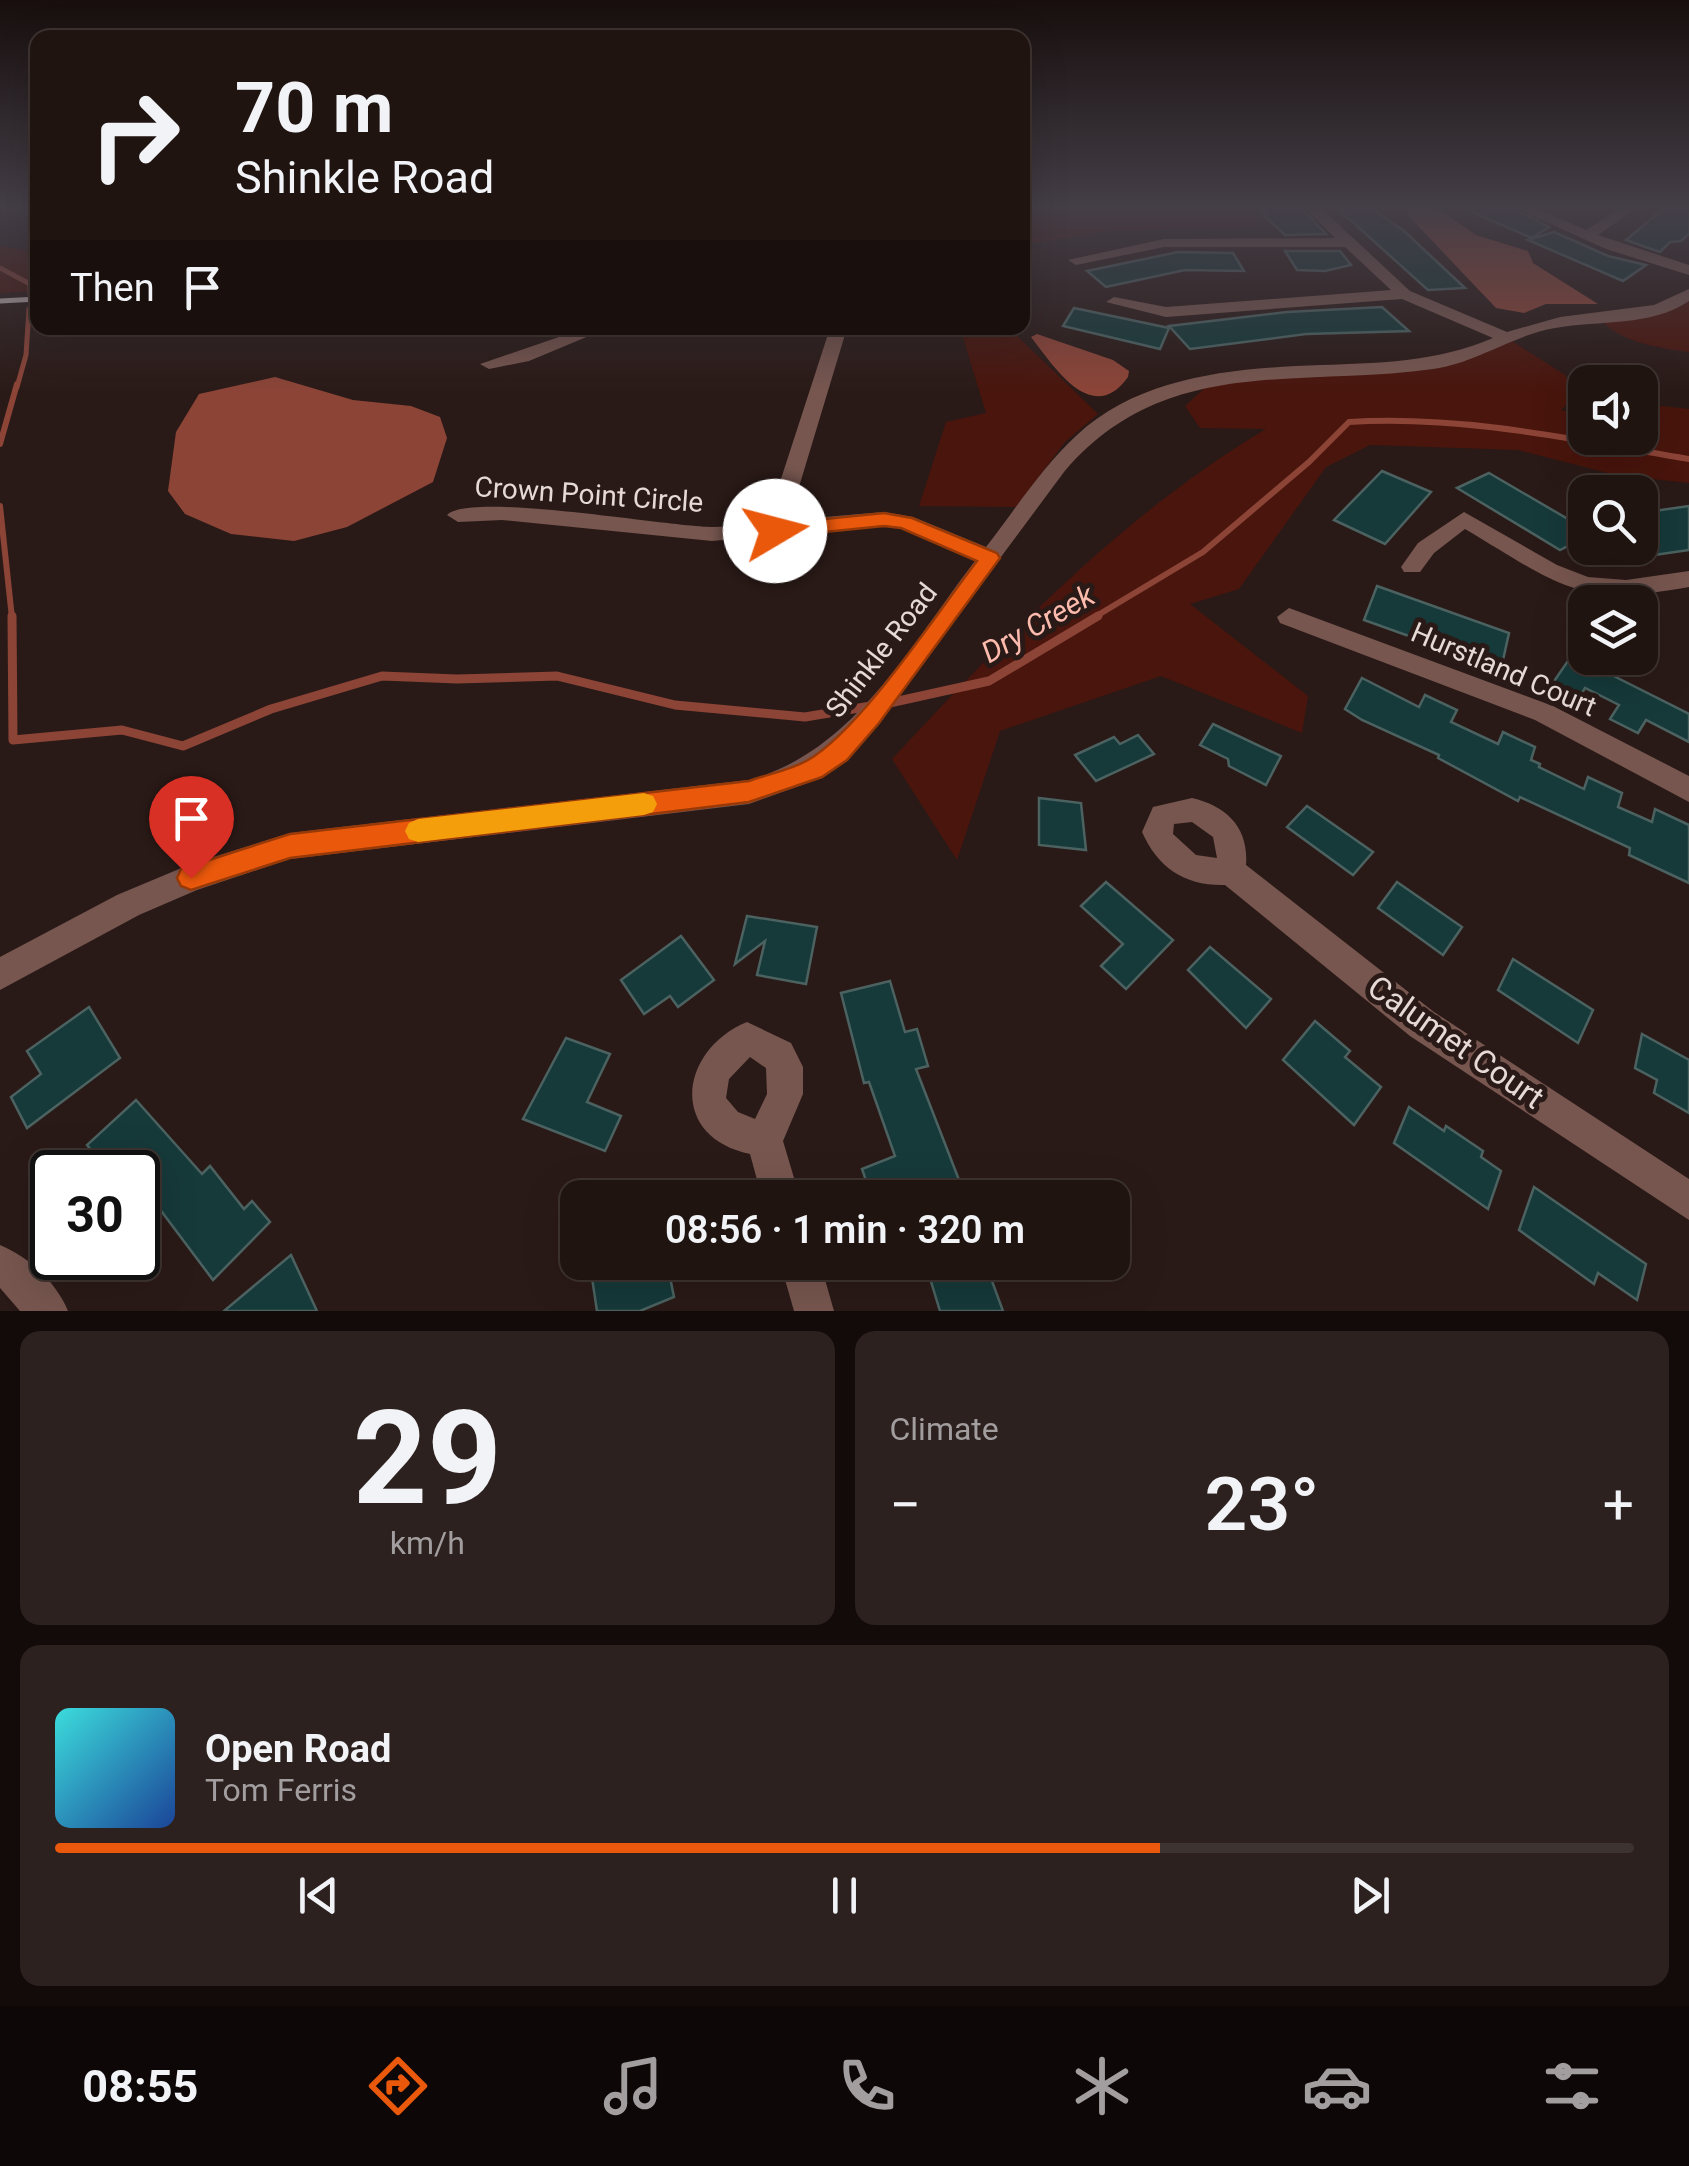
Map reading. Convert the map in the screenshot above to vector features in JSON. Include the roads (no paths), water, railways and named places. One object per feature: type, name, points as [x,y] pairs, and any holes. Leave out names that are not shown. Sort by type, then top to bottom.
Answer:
[{"type":"street","points":[[1378,269],[1404,294],[1507,338]]},
{"type":"street","points":[[1114,302],[1166,312],[1404,294]]},
{"type":"street","name":"Shinkle Road","points":[[0,974],[128,905],[191,878],[290,846],[749,792],[813,770],[838,752],[870,716],[1081,442],[1096,427],[1136,404],[1218,377],[1438,362],[1577,317],[1658,310],[1689,294]]},
{"type":"street","points":[[490,364],[523,357],[581,335]]},
{"type":"street","points":[[775,531],[836,335]]},
{"type":"street","name":"Crown Point Circle","points":[[458,515],[502,513],[712,534],[884,519],[905,522],[990,558]]},
{"type":"street","points":[[1412,567],[1426,548],[1464,519],[1560,574],[1591,586],[1637,589],[1689,579]]},
{"type":"street","name":"Hurstland Court","points":[[1289,616],[1544,713],[1689,790]]},
{"type":"street","name":"Calumet Court","points":[[1231,871],[1422,1024],[1689,1200]]},
{"type":"street","points":[[764,1139],[776,1180]]},
{"type":"street","points":[[0,1265],[12,1272],[48,1311]]},
{"type":"street","points":[[805,1280],[814,1311]]},
{"type":"waterway","points":[[2,269],[30,284]]},
{"type":"waterway","points":[[30,284],[30,294]]},
{"type":"waterway","points":[[17,387],[26,355],[29,309]]},
{"type":"waterway","points":[[0,444],[17,384]]},
{"type":"waterway","name":"Dry Creek","points":[[1093,618],[1203,552],[1309,462],[1349,422],[1477,426],[1689,459]]},
{"type":"waterway","points":[[0,506],[12,618]]},
{"type":"waterway","name":"Dry Creek","points":[[12,616],[13,740],[122,730],[183,746],[271,709],[382,676],[557,676],[675,705],[805,717],[871,706]]},
{"type":"waterway","name":"Dry Creek","points":[[885,704],[989,681],[1098,616]]},
{"type":"railway","points":[[0,301],[30,299]]}]
